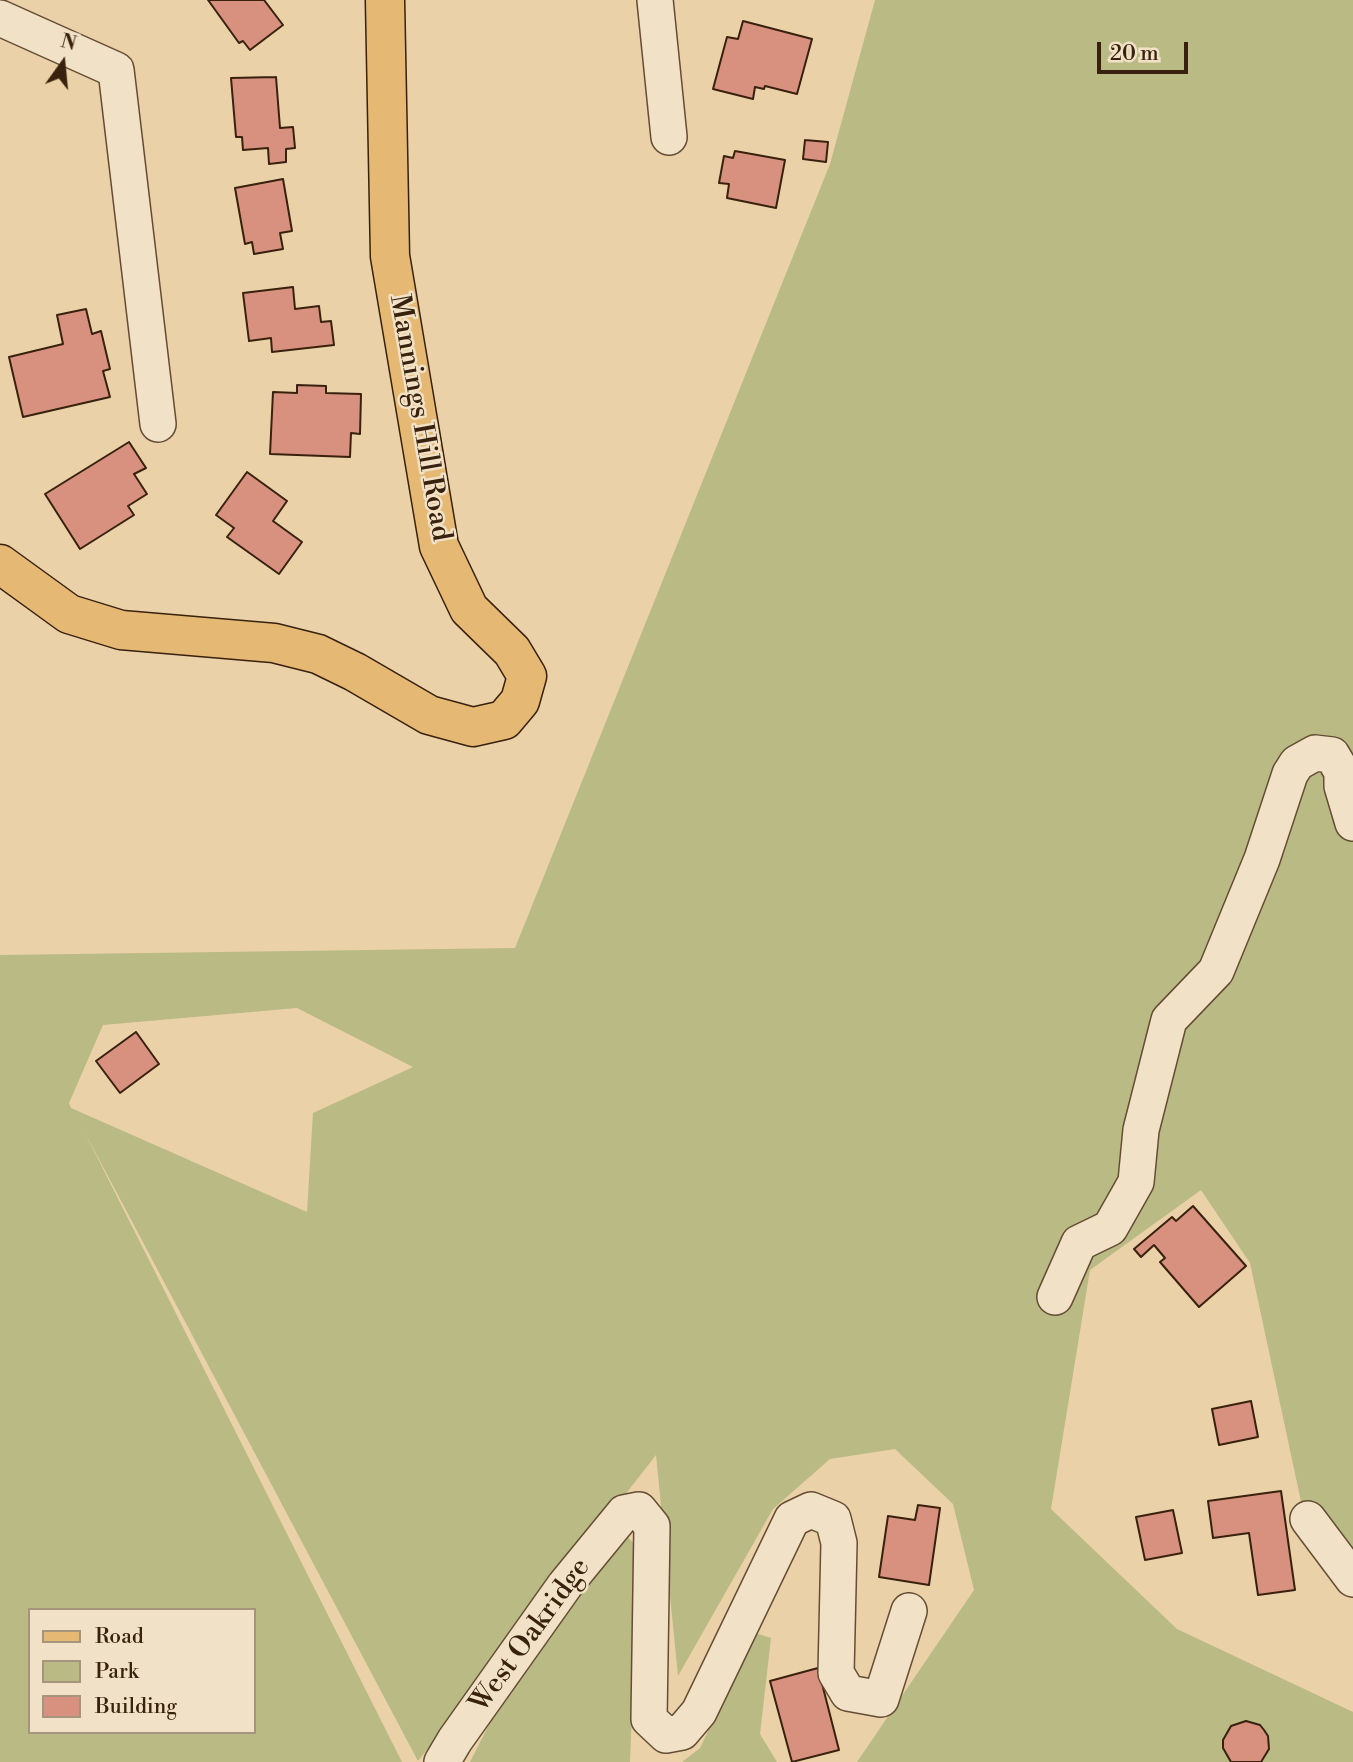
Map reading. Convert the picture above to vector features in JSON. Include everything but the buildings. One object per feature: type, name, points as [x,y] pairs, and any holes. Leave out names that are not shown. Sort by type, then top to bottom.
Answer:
[{"type":"main road","name":"Mannings Hill Road","points":[[0,564],[69,614],[121,630],[274,643],[318,654],[429,715],[472,727],[504,720],[520,701],[527,676],[512,651],[469,609],[439,546],[390,256],[385,0]]},
{"type":"street","points":[[655,0],[669,137]]},
{"type":"street","points":[[0,19],[116,70],[158,424]]},
{"type":"street","points":[[1055,1297],[1079,1243],[1110,1228],[1136,1182],[1141,1130],[1169,1020],[1216,971],[1262,859],[1290,774],[1297,762],[1315,753],[1332,755],[1342,772],[1342,786],[1353,823]]},
{"type":"street","name":"West Oakridge","points":[[442,1762],[565,1585],[624,1513],[639,1510],[652,1526],[649,1719],[666,1735],[682,1732],[699,1712],[792,1519],[811,1510],[833,1519],[839,1543],[836,1673],[848,1693],[880,1699],[909,1611]]},
{"type":"street","points":[[1308,1519],[1353,1579]]},
{"type":"green space","points":[[875,0],[1353,0],[1353,1574],[1312,1553],[1250,1263],[1201,1190],[1090,1270],[1051,1509],[1177,1629],[1353,1712],[1353,1762],[857,1762],[974,1590],[953,1504],[895,1449],[830,1459],[773,1509],[678,1676],[656,1455],[418,1761],[84,1131],[402,1762],[0,1762],[0,955],[515,948],[830,164]],"holes":[[[297,1008],[413,1067],[313,1113],[307,1212],[71,1108],[69,1103],[103,1025]]]},
{"type":"green space","points":[[622,1531],[638,1548],[630,1762],[470,1762],[513,1677]]},
{"type":"green space","points":[[755,1633],[771,1638],[760,1734],[777,1762],[682,1762],[700,1748]]}]
